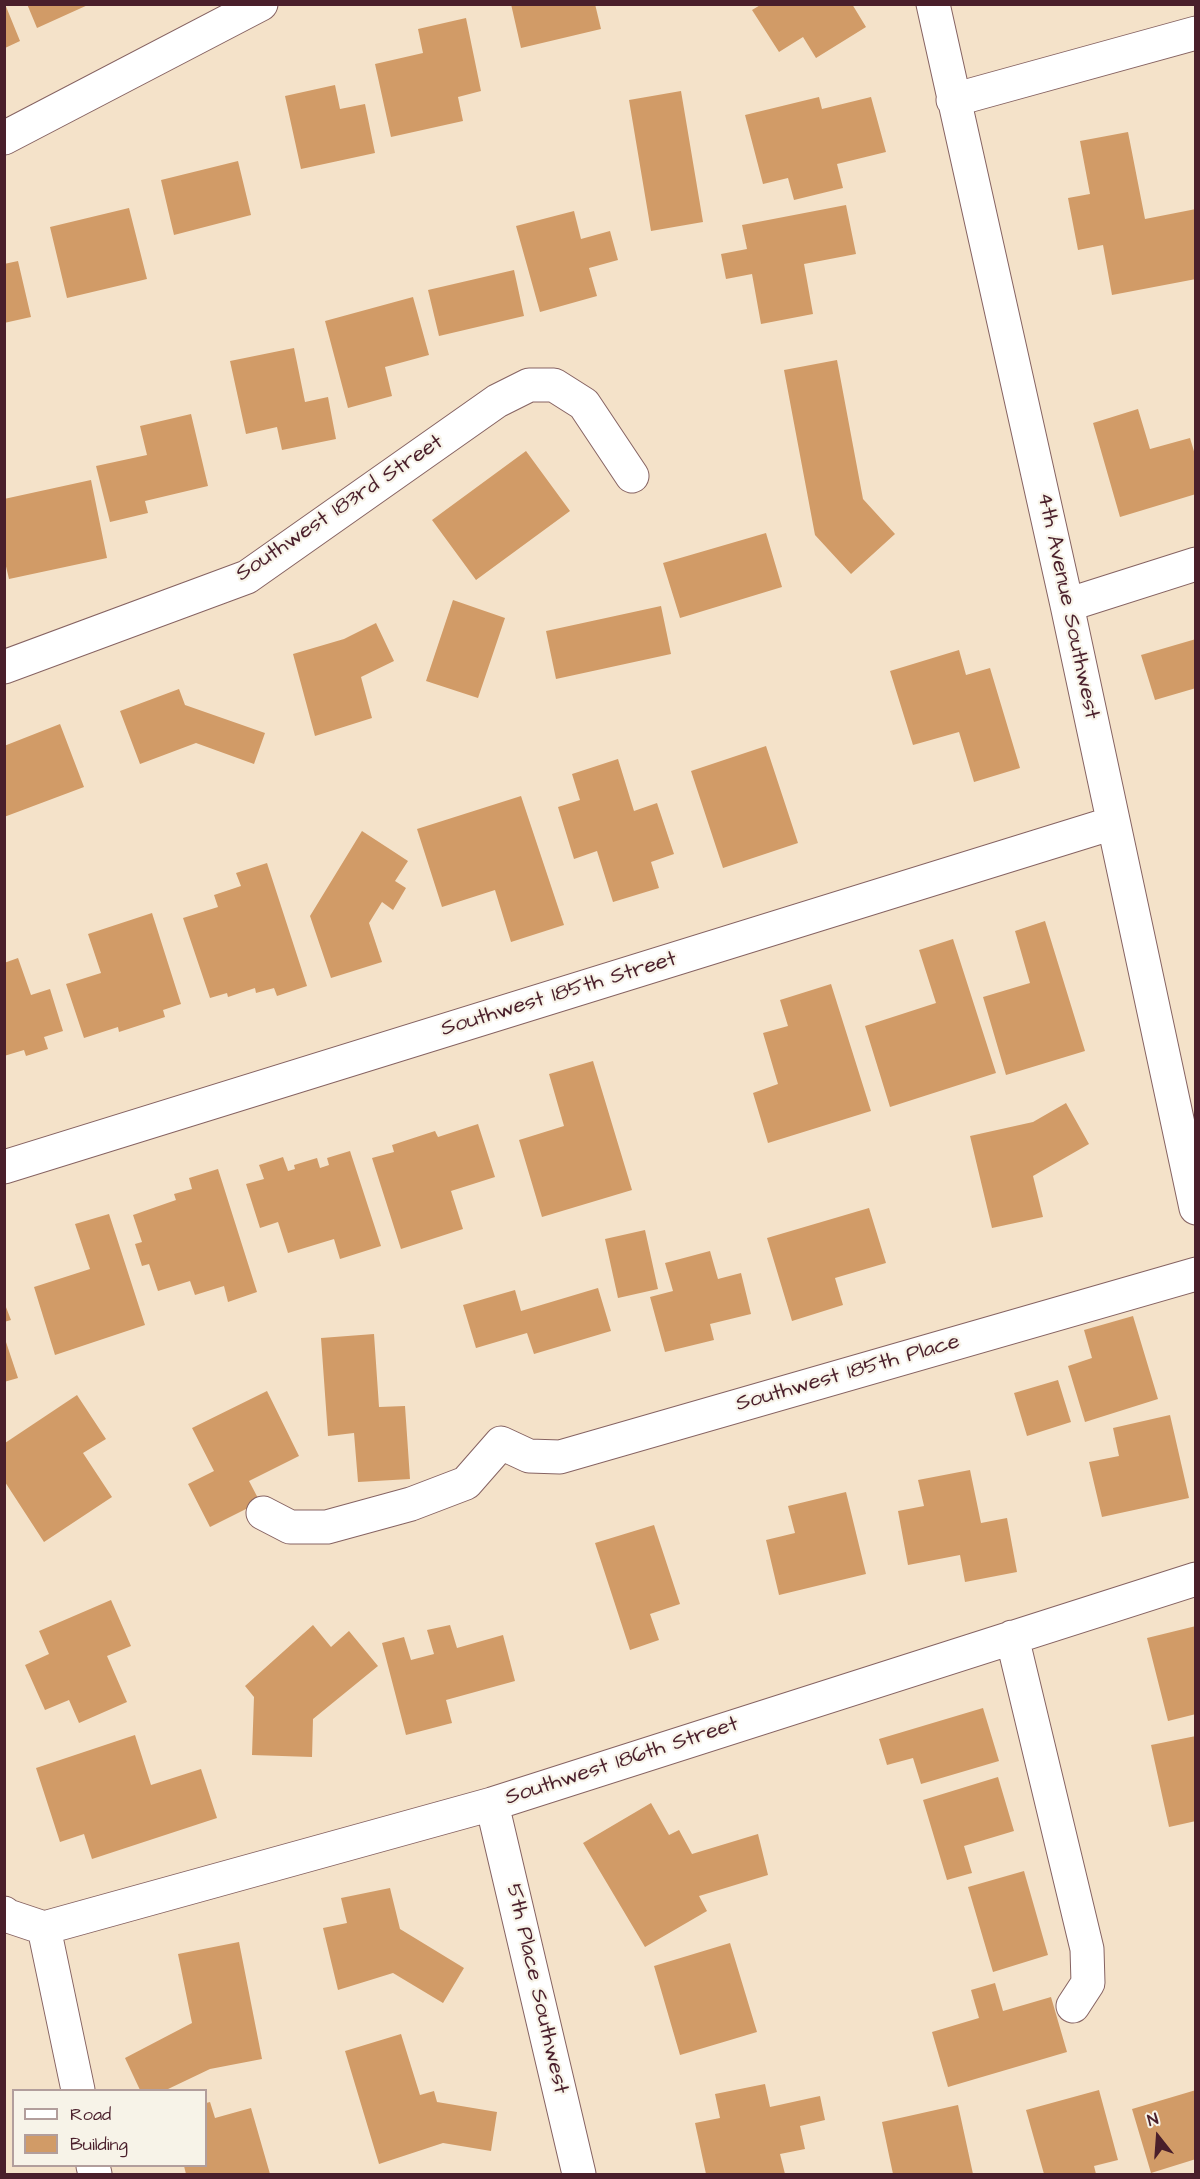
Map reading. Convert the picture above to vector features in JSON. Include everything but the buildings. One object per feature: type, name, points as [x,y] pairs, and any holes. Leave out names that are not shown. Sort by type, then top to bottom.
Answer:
[{"type":"street","points":[[4,138],[261,4]]},
{"type":"street","name":"4th Avenue Southwest","points":[[933,4],[1067,605],[1113,823],[1188,1130],[1196,1208]]},
{"type":"street","points":[[953,100],[1196,33]]},
{"type":"street","name":"Southwest 183rd Street","points":[[4,667],[247,577],[497,401],[529,385],[554,385],[584,404],[632,476]]},
{"type":"street","points":[[1067,605],[1196,564]]},
{"type":"street","name":"Southwest 185th Street","points":[[4,1167],[1113,823]]},
{"type":"street","name":"Southwest 185th Place","points":[[262,1513],[290,1527],[327,1527],[411,1504],[466,1483],[501,1443],[529,1456],[560,1457],[1196,1274]]},
{"type":"street","name":"Southwest 186th Street","points":[[44,1928],[492,1804],[1196,1579]]},
{"type":"street","points":[[1012,1637],[1087,1949],[1088,1983],[1072,2006]]},
{"type":"street","name":"5th Place Southwest","points":[[492,1804],[579,2175]]},
{"type":"street","points":[[4,1913],[44,1928],[78,2089]]}]
